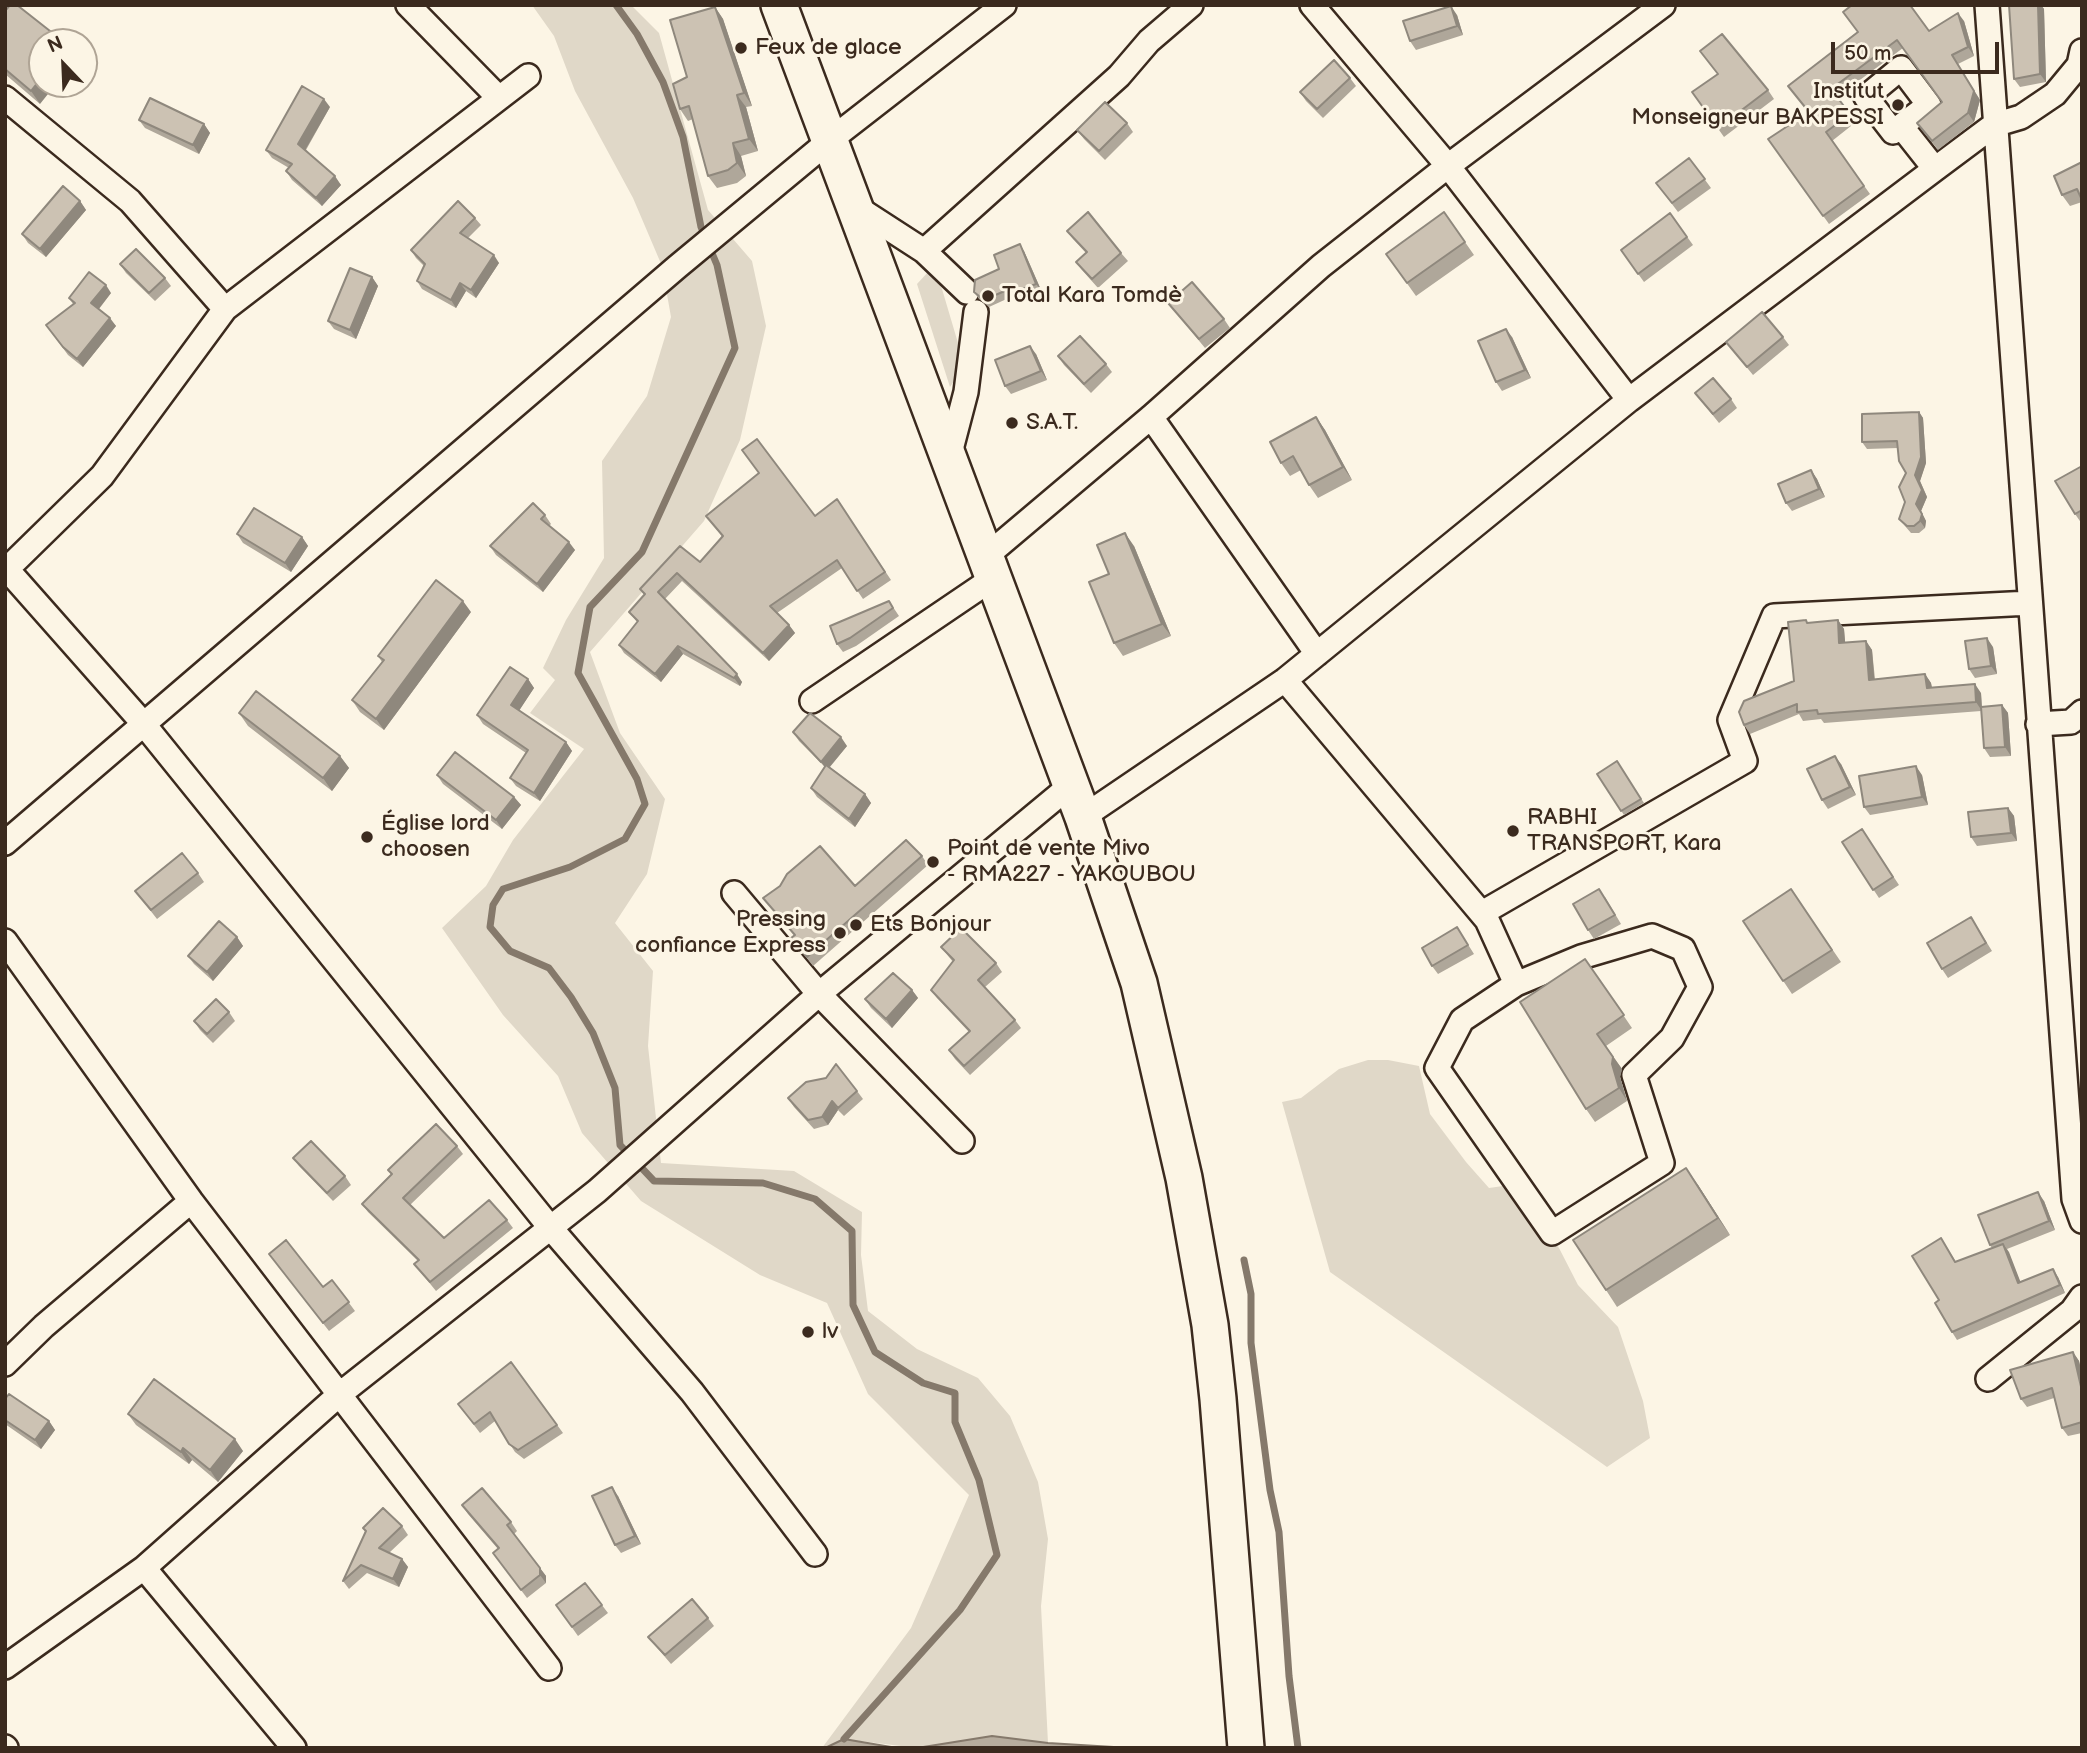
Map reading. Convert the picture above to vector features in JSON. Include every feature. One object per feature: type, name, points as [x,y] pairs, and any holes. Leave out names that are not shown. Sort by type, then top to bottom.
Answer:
[{"type":"highway","points":[[779,5],[1083,817],[1139,983],[1168,1104],[1199,1257],[1218,1399],[1246,1748]]},
{"type":"street","points":[[408,5],[499,98]]},
{"type":"street","points":[[5,843],[142,722],[721,230],[829,141],[1004,5]]},
{"type":"street","points":[[924,251],[1119,76],[1149,41],[1191,5]]},
{"type":"street","points":[[1312,5],[1448,166],[1629,400]]},
{"type":"street","points":[[812,701],[988,568],[1321,265],[1663,5]]},
{"type":"street","points":[[1987,5],[2074,1199],[2082,1221]]},
{"type":"street","points":[[1083,817],[1285,680],[1629,400],[1994,125],[2021,117],[2055,94],[2079,65],[2082,51]]},
{"type":"street","points":[[528,76],[225,309],[102,476],[6,568],[142,722],[549,1226],[692,1392],[815,1554]]},
{"type":"street","points":[[5,98],[130,201],[225,309]]},
{"type":"street","points":[[1901,126],[1935,169]]},
{"type":"street","points":[[853,205],[924,251],[972,302],[966,392],[948,461]]},
{"type":"street","points":[[1151,417],[1317,654]]},
{"type":"street","points":[[1484,916],[1745,761],[1730,720],[1774,616],[2030,603]]},
{"type":"street","points":[[1285,680],[1484,916],[1516,984]]},
{"type":"street","points":[[2038,724],[2071,722],[2082,712]]},
{"type":"street","points":[[5,1667],[144,1568],[340,1394],[549,1226],[597,1191],[819,994],[1071,785]]},
{"type":"street","points":[[734,893],[819,994],[962,1141]]},
{"type":"street","points":[[1653,936],[1683,949],[1700,988],[1672,1038],[1634,1075],[1662,1163],[1552,1233],[1437,1068],[1462,1020],[1516,984],[1581,957],[1653,936]]},
{"type":"street","points":[[5,940],[191,1201],[549,1668]]},
{"type":"street","points":[[5,1364],[44,1326],[191,1201]]},
{"type":"street","points":[[1988,1379],[2072,1311],[2082,1297]]},
{"type":"street","points":[[144,1568],[294,1748]]},
{"type":"shaded area","points":[[532,5],[631,5],[659,33],[708,210],[752,261],[766,326],[740,440],[704,521],[590,652],[620,733],[665,799],[647,874],[615,923],[653,971],[648,1046],[661,1163],[794,1171],[862,1212],[861,1255],[868,1311],[917,1349],[978,1378],[1010,1416],[1038,1482],[1048,1539],[1041,1606],[1048,1743],[992,1736],[917,1748],[844,1739],[822,1748],[911,1628],[969,1495],[868,1394],[827,1303],[760,1275],[641,1201],[582,1133],[558,1076],[503,1015],[442,928],[486,886],[513,840],[584,749],[530,713],[555,680],[543,668],[566,620],[604,558],[602,461],[647,396],[671,317],[662,266],[633,198],[575,91],[554,36]]},
{"type":"shaded area","points":[[928,272],[935,276],[942,289],[958,343],[956,378],[950,387],[917,284]]},
{"type":"shaded area","points":[[1368,1060],[1388,1060],[1419,1066],[1430,1114],[1466,1162],[1489,1188],[1510,1185],[1559,1248],[1578,1285],[1618,1327],[1643,1401],[1650,1438],[1607,1467],[1330,1272],[1282,1102],[1301,1098],[1339,1069]]},
{"type":"shaded area","points":[[992,1736],[1048,1743],[1130,1748],[917,1748]]},
{"type":"shaded area","points":[[844,1739],[897,1748],[825,1748]]},
{"type":"building","points":[[10,5],[17,5],[46,28],[28,28],[28,88],[5,69],[5,11]]},
{"type":"building","points":[[1852,5],[1910,5],[1929,31],[1958,13],[1968,47],[1952,55],[1974,91],[1968,113],[1932,141],[1917,123],[1942,102],[1897,40],[1831,89],[1850,114],[1826,132],[1864,186],[1823,216],[1768,139],[1809,112],[1788,86],[1858,32],[1843,12]]},
{"type":"building","points":[[2009,5],[2038,5],[2040,74],[2014,79]]},
{"type":"building","points":[[1451,6],[1457,26],[1410,41],[1403,21]]},
{"type":"building","points":[[715,7],[744,93],[737,95],[749,139],[733,143],[737,163],[728,170],[708,176],[689,106],[680,109],[673,84],[687,77],[670,20]]},
{"type":"building","points":[[1722,34],[1768,90],[1718,128],[1692,92],[1718,74],[1700,51]]},
{"type":"building","points":[[1334,60],[1350,78],[1317,109],[1300,92]]},
{"type":"building","points":[[302,86],[324,99],[298,144],[335,176],[316,198],[286,171],[292,164],[266,150]]},
{"type":"building","points":[[150,98],[204,124],[193,145],[139,120]]},
{"type":"building","points":[[1105,102],[1127,123],[1099,151],[1077,130]]},
{"type":"building","points":[[1689,158],[1705,179],[1672,203],[1656,183]]},
{"type":"building","points":[[2082,162],[2082,200],[2077,189],[2062,195],[2054,176]]},
{"type":"building","points":[[63,186],[80,201],[40,249],[22,234]]},
{"type":"building","points":[[458,201],[475,218],[460,233],[494,255],[471,290],[460,283],[451,300],[417,281],[425,264],[411,250]]},
{"type":"building","points":[[1088,212],[1121,253],[1092,279],[1076,262],[1087,252],[1067,231]]},
{"type":"building","points":[[1444,212],[1465,242],[1407,283],[1386,254]]},
{"type":"building","points":[[1670,213],[1687,237],[1638,274],[1621,250]]},
{"type":"building","points":[[1020,244],[1036,284],[1009,294],[1007,290],[984,300],[974,292],[975,280],[999,269],[994,255]]},
{"type":"building","points":[[136,249],[165,278],[149,293],[120,264]]},
{"type":"building","points":[[350,268],[372,277],[350,330],[328,321]]},
{"type":"building","points":[[89,272],[106,285],[91,303],[110,318],[77,359],[63,347],[46,325],[75,303],[69,298]]},
{"type":"building","points":[[1192,282],[1224,319],[1199,339],[1168,303]]},
{"type":"building","points":[[1762,312],[1783,337],[1747,367],[1726,342]]},
{"type":"building","points":[[1506,329],[1525,370],[1496,382],[1478,341]]},
{"type":"building","points":[[1080,336],[1106,364],[1084,384],[1058,356]]},
{"type":"building","points":[[1030,346],[1041,371],[1005,386],[995,360]]},
{"type":"building","points":[[1713,378],[1731,399],[1713,414],[1695,393]]},
{"type":"building","points":[[1919,412],[1921,457],[1915,475],[1922,490],[1916,504],[1922,514],[1920,521],[1914,526],[1907,526],[1899,519],[1905,502],[1899,487],[1906,473],[1899,461],[1897,441],[1862,442],[1862,414]]},
{"type":"building","points":[[1316,417],[1343,467],[1309,485],[1293,456],[1281,463],[1270,442]]},
{"type":"building","points":[[757,439],[815,516],[837,499],[885,572],[857,591],[837,560],[770,606],[789,625],[763,653],[677,573],[658,592],[737,674],[734,678],[678,646],[655,674],[619,645],[638,621],[629,612],[645,594],[640,589],[680,546],[700,562],[723,536],[706,516],[759,473],[742,450]]},
{"type":"building","points":[[2082,466],[2082,510],[2075,514],[2055,481]]},
{"type":"building","points":[[1811,470],[1819,489],[1786,503],[1778,484]]},
{"type":"building","points":[[533,503],[545,515],[541,519],[569,542],[537,584],[490,546]]},
{"type":"building","points":[[254,508],[302,537],[285,563],[237,534]]},
{"type":"building","points":[[1125,533],[1162,624],[1114,643],[1089,582],[1109,574],[1097,545]]},
{"type":"building","points":[[436,580],[463,601],[376,719],[352,700],[384,660],[378,656]]},
{"type":"building","points":[[889,601],[893,608],[837,644],[830,626]]},
{"type":"building","points":[[1806,620],[1807,623],[1838,620],[1839,643],[1866,641],[1869,680],[1925,674],[1927,688],[1975,684],[1976,702],[1818,714],[1817,710],[1797,712],[1797,704],[1744,725],[1739,712],[1744,701],[1794,681],[1788,622]]},
{"type":"building","points":[[1987,638],[1991,666],[1969,669],[1965,641]]},
{"type":"building","points":[[510,667],[528,679],[511,705],[566,742],[534,793],[510,778],[528,750],[477,715]]},
{"type":"building","points":[[256,691],[340,756],[323,778],[239,713]]},
{"type":"building","points":[[2002,705],[2005,747],[1984,748],[1981,707]]},
{"type":"building","points":[[810,713],[841,737],[821,762],[793,732]]},
{"type":"building","points":[[455,752],[514,797],[496,820],[437,775]]},
{"type":"building","points":[[1835,756],[1850,787],[1822,800],[1807,769]]},
{"type":"building","points":[[1617,761],[1641,799],[1621,811],[1597,774]]},
{"type":"building","points":[[826,765],[865,794],[849,819],[811,788]]},
{"type":"building","points":[[1916,766],[1922,797],[1864,807],[1859,776]]},
{"type":"building","points":[[2008,808],[2011,833],[1971,837],[1968,812]]},
{"type":"building","points":[[1862,829],[1893,877],[1873,890],[1842,842]]},
{"type":"building","points":[[906,840],[922,856],[807,957],[791,938],[795,935],[763,898],[780,886],[787,874],[820,846],[855,886]]},
{"type":"building","points":[[182,853],[198,873],[151,910],[135,891]]},
{"type":"building","points":[[1599,889],[1615,915],[1588,930],[1573,904]]},
{"type":"building","points":[[1791,889],[1832,950],[1783,981],[1743,921]]},
{"type":"building","points":[[1971,917],[1986,943],[1942,969],[1927,943]]},
{"type":"building","points":[[219,921],[237,937],[207,972],[188,956]]},
{"type":"building","points":[[1457,927],[1468,945],[1432,966],[1422,948]]},
{"type":"building","points":[[961,928],[996,963],[978,980],[1015,1020],[964,1066],[949,1050],[970,1031],[931,990],[954,960],[941,947]]},
{"type":"building","points":[[1585,959],[1624,1015],[1597,1034],[1613,1057],[1612,1064],[1619,1088],[1586,1109],[1520,1002]]},
{"type":"building","points":[[893,973],[912,990],[886,1019],[865,999]]},
{"type":"building","points":[[216,999],[229,1012],[207,1034],[194,1021]]},
{"type":"building","points":[[836,1064],[857,1091],[838,1108],[832,1101],[822,1117],[808,1120],[788,1098],[806,1082],[826,1078]]},
{"type":"building","points":[[436,1124],[457,1146],[403,1198],[444,1238],[489,1200],[507,1220],[430,1282],[414,1264],[419,1260],[362,1204],[392,1174],[388,1170]]},
{"type":"building","points":[[311,1141],[345,1176],[327,1193],[293,1158]]},
{"type":"building","points":[[1686,1168],[1718,1218],[1606,1290],[1573,1240]]},
{"type":"building","points":[[2038,1192],[2049,1221],[1990,1245],[1978,1215]]},
{"type":"building","points":[[1941,1238],[1955,1262],[2003,1244],[2018,1283],[2053,1269],[2060,1285],[1952,1332],[1935,1303],[1939,1300],[1912,1256]]},
{"type":"building","points":[[286,1240],[323,1287],[332,1280],[349,1302],[323,1323],[269,1254]]},
{"type":"building","points":[[2073,1352],[2082,1391],[2082,1422],[2062,1428],[2052,1388],[2021,1399],[2010,1370]]},
{"type":"building","points":[[511,1362],[557,1425],[518,1450],[509,1444],[490,1412],[474,1424],[458,1404]]},
{"type":"building","points":[[154,1379],[235,1439],[210,1470],[183,1448],[181,1452],[128,1414]]},
{"type":"building","points":[[9,1394],[49,1421],[35,1440],[5,1420],[5,1399]]},
{"type":"building","points":[[612,1487],[635,1536],[615,1545],[592,1496]]},
{"type":"building","points":[[482,1488],[511,1522],[507,1525],[540,1568],[540,1575],[521,1590],[493,1553],[499,1548],[462,1505]]},
{"type":"building","points":[[383,1508],[402,1526],[379,1548],[402,1559],[393,1579],[361,1565],[343,1581],[366,1531],[363,1528]]},
{"type":"building","points":[[585,1583],[602,1605],[572,1627],[556,1605]]},
{"type":"building","points":[[692,1599],[708,1618],[665,1655],[648,1637]]},
{"type":"waterway","points":[[616,5],[637,34],[663,82],[683,137],[701,227],[717,265],[735,348],[642,552],[590,607],[578,673],[637,779],[645,804],[625,839],[570,867],[503,889],[493,905],[490,927],[510,951],[549,968],[571,997],[593,1033],[615,1088],[620,1145],[654,1181],[763,1183],[815,1199],[852,1231],[853,1305],[875,1352],[923,1383],[955,1393],[955,1422],[979,1480],[997,1555],[960,1610],[844,1739]]},
{"type":"waterway","points":[[1244,1260],[1251,1294],[1251,1343],[1270,1490],[1279,1532],[1289,1676],[1298,1748]]},
{"type":"place","name":"Feux de glace","points":[[741,48]]},
{"type":"place","name":"Institut Monseigneur BAKPESSI","points":[[1898,105]]},
{"type":"place","name":"Total Kara Tomdè","points":[[988,296]]},
{"type":"place","name":"S.A.T.","points":[[1012,423]]},
{"type":"place","name":"RABHI TRANSPORT, Kara","points":[[1513,831]]},
{"type":"place","name":"Église lord choosen","points":[[367,837]]},
{"type":"place","name":"Point de vente Mivo - RMA227 - YAKOUBOU","points":[[933,862]]},
{"type":"place","name":"Ets Bonjour","points":[[856,925]]},
{"type":"place","name":"Pressing confiance Express","points":[[840,933]]},
{"type":"place","name":"lv","points":[[808,1332]]}]
